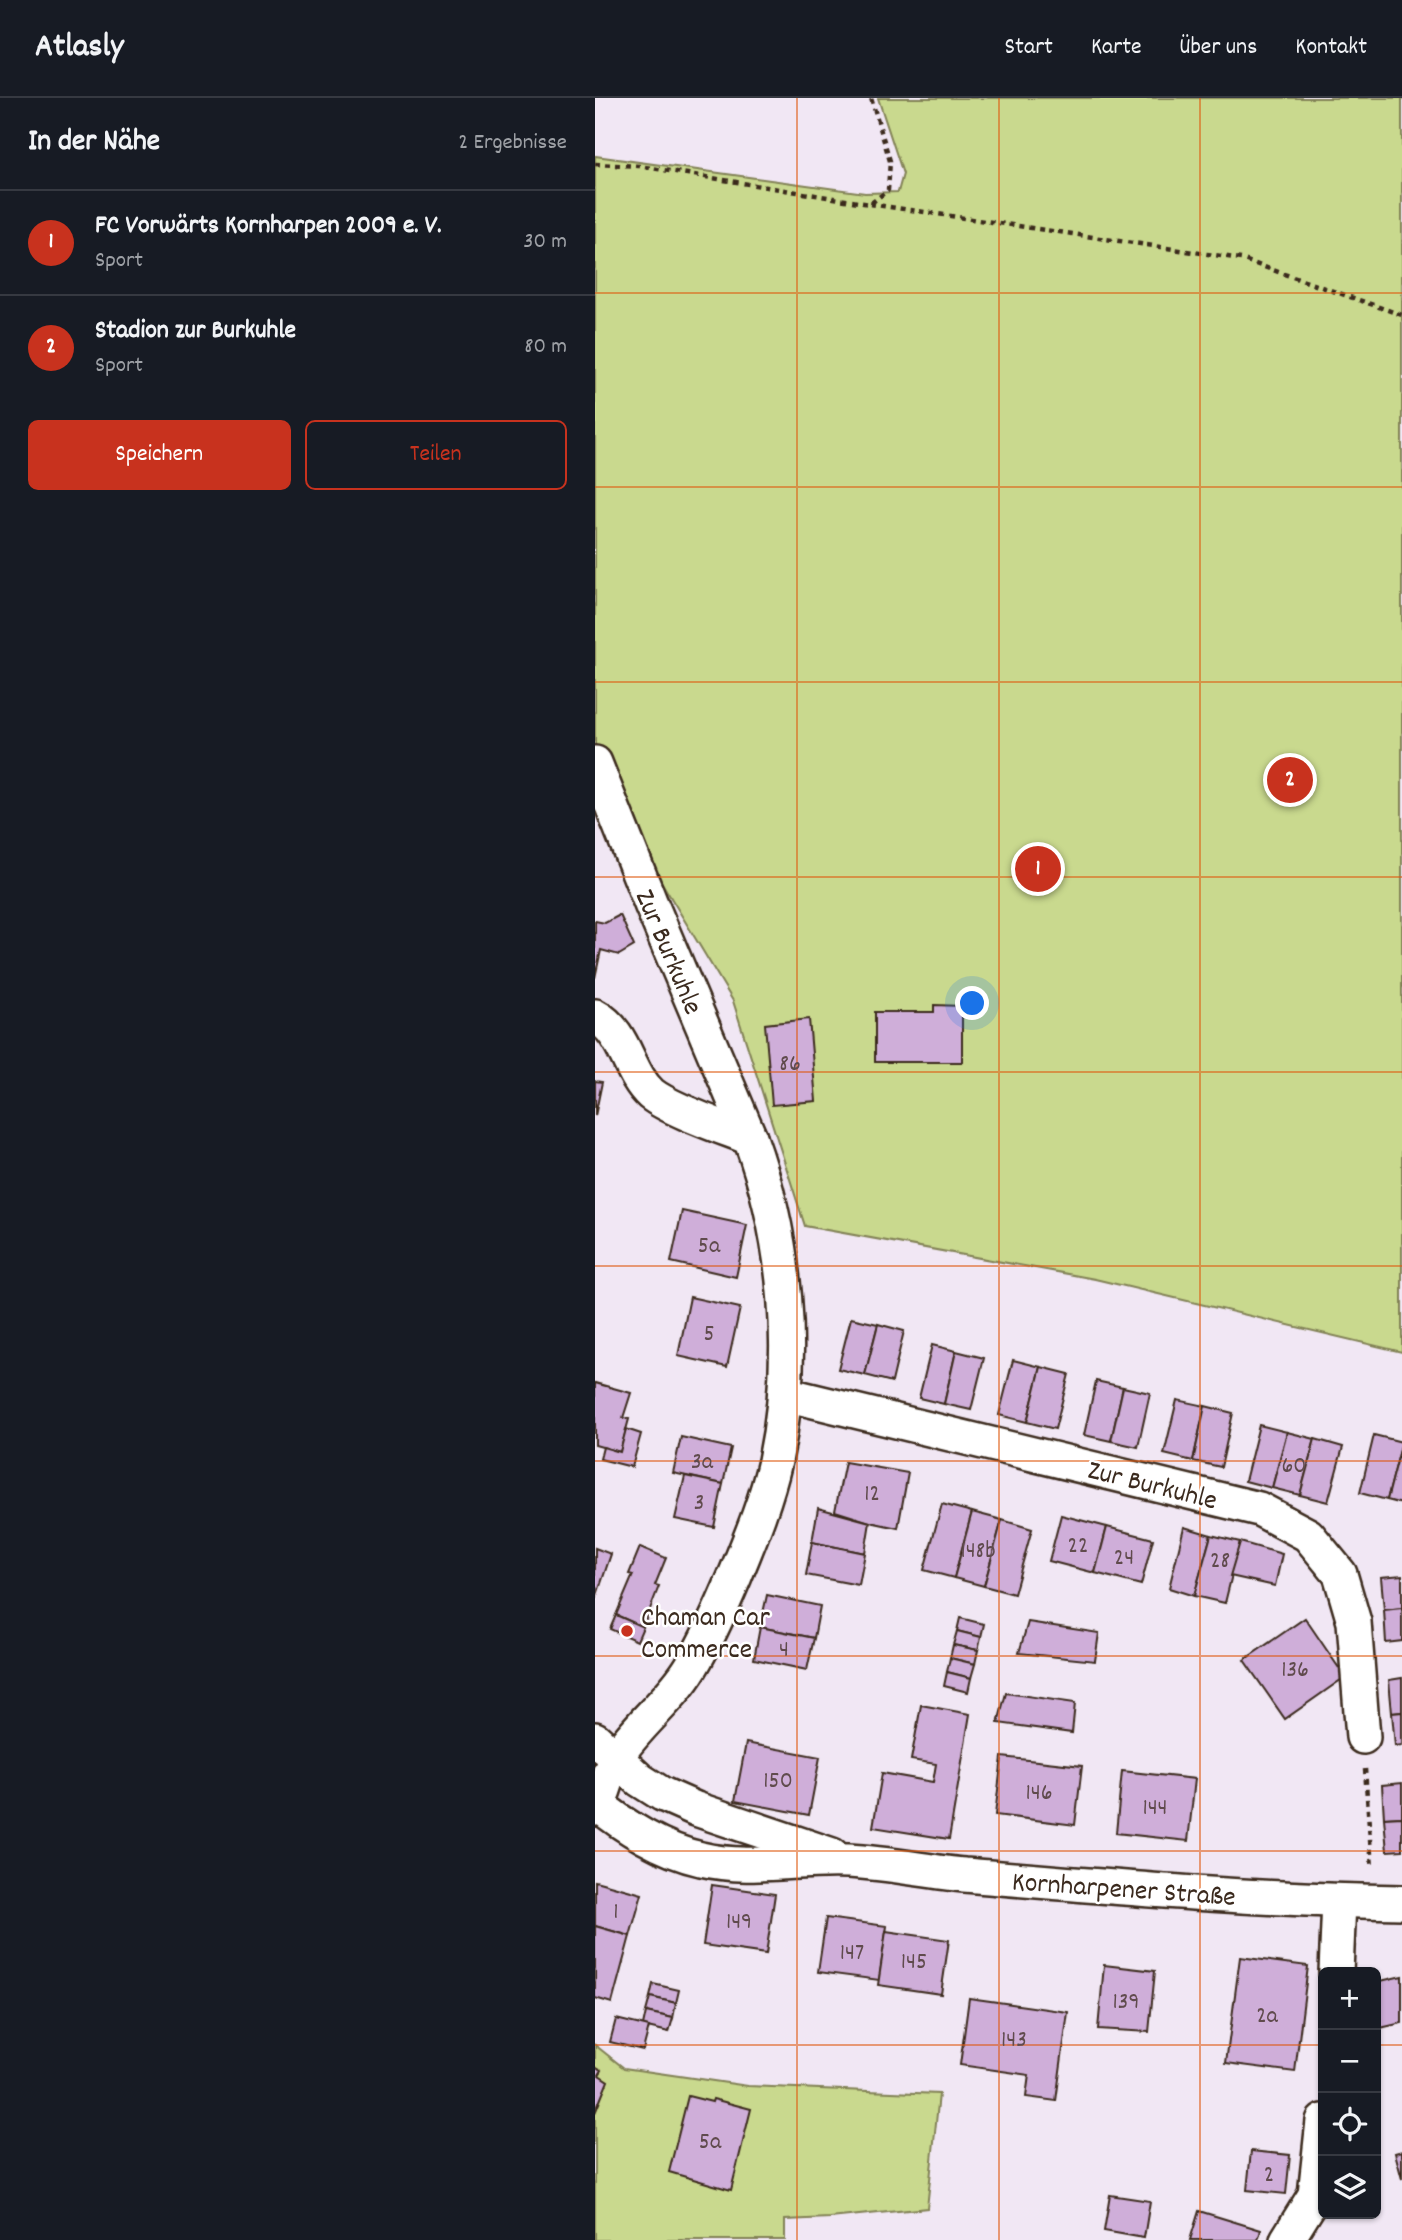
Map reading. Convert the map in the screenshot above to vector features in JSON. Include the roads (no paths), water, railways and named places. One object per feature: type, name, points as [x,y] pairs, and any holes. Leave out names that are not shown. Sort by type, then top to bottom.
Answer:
[{"type":"street","name":"Zur Burkuhle","points":[[595,762],[765,1178],[776,1229],[786,1305],[785,1394],[775,1462],[755,1529],[716,1622],[683,1678],[663,1706],[628,1741],[602,1755],[596,1805]]},
{"type":"street","points":[[595,1016],[604,1020],[622,1043],[637,1074],[652,1094],[683,1111],[750,1139]]},
{"type":"street","name":"Zur Burkuhle","points":[[785,1394],[1259,1509],[1308,1535],[1340,1574],[1354,1622],[1363,1737]]},
{"type":"street","name":"Kornharpener Straße","points":[[602,1755],[662,1794],[696,1809],[779,1835],[847,1861]]},
{"type":"street","name":"Kornharpener Straße","points":[[596,1805],[663,1845],[701,1859],[750,1866],[847,1861],[1092,1886],[1388,1902]]},
{"type":"street","points":[[1336,1967],[1339,1901]]},
{"type":"street","points":[[1287,2240],[1315,2195],[1319,2156]]},
{"type":"place","name":"Stadion zur Burkuhle","points":[[1290,780]]},
{"type":"place","name":"FC Vorwärts Kornharpen 2009 e. V.","points":[[1038,869]]},
{"type":"place","name":"Chaman Car Commerce","points":[[627,1631]]}]
